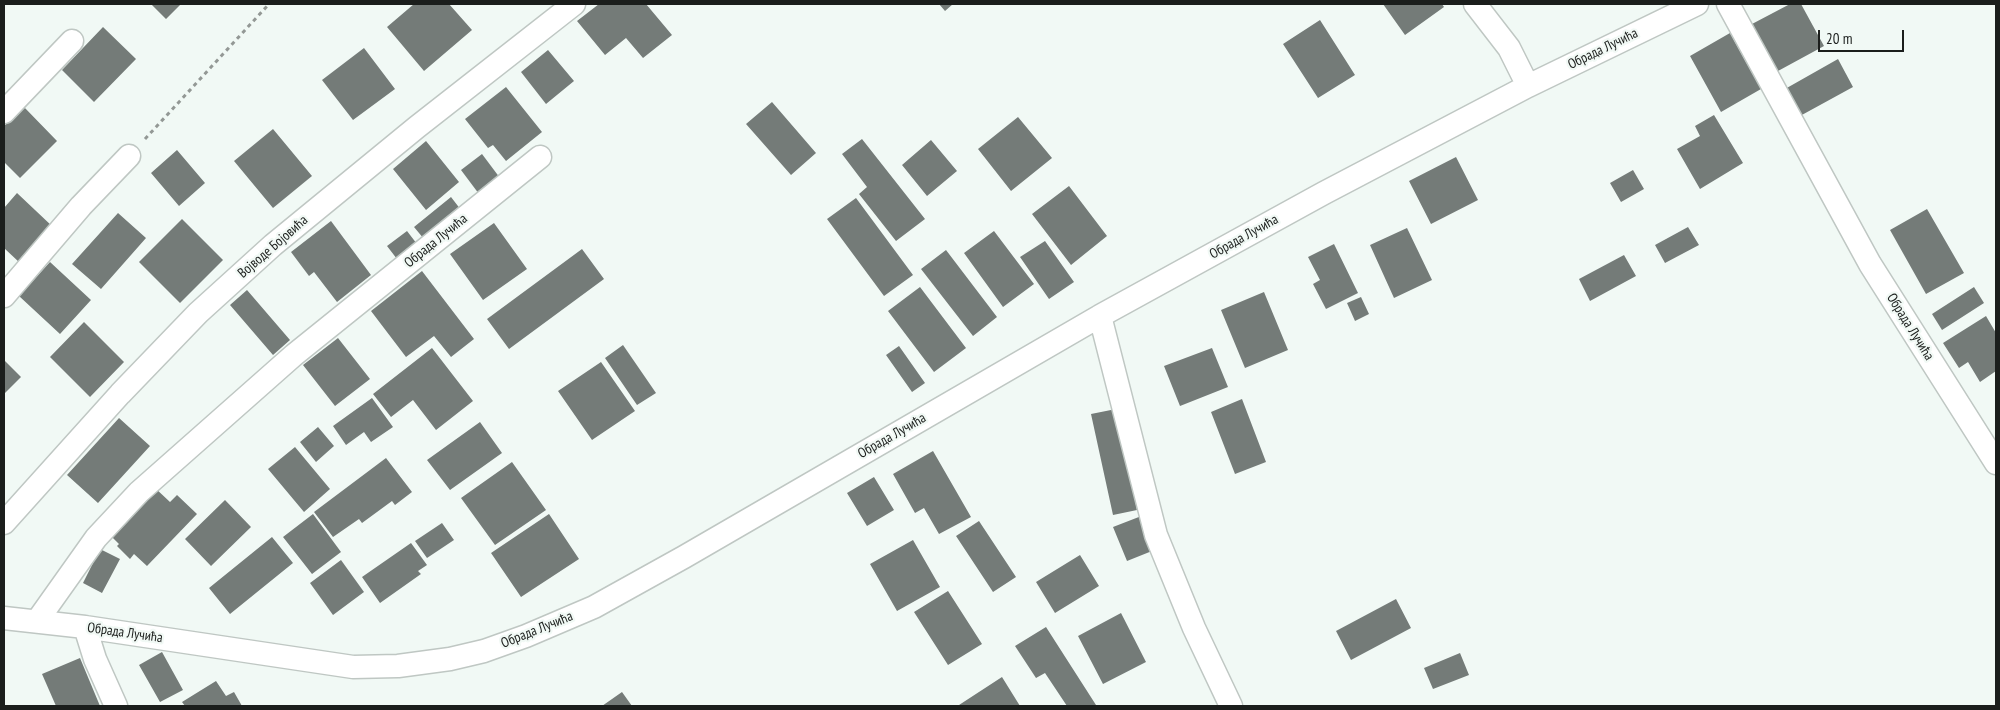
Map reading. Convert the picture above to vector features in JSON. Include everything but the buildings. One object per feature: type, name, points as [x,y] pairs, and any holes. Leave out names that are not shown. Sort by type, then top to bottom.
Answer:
[{"type":"street","name":"Војводе Бојовића","points":[[4,523],[120,394],[198,312],[273,245],[417,127],[574,4]]},
{"type":"street","points":[[1475,4],[1509,48],[1528,86]]},
{"type":"street","name":"Обрада Лучића","points":[[4,618],[353,666],[398,666],[450,659],[484,651],[526,636],[594,607],[684,557],[1100,316],[1316,197],[1528,86],[1697,4]]},
{"type":"street","name":"Обрада Лучића","points":[[1728,4],[1870,264],[1996,463]]},
{"type":"street","points":[[4,112],[72,41]]},
{"type":"street","points":[[4,296],[81,206],[129,156]]},
{"type":"street","name":"Обрада Лучића","points":[[37,622],[96,538],[146,486],[294,355],[540,157]]},
{"type":"street","points":[[1100,316],[1156,535],[1194,628],[1231,706]]},
{"type":"street","points":[[85,628],[116,706]]},
{"type":"path","points":[[129,156],[269,4]]}]
